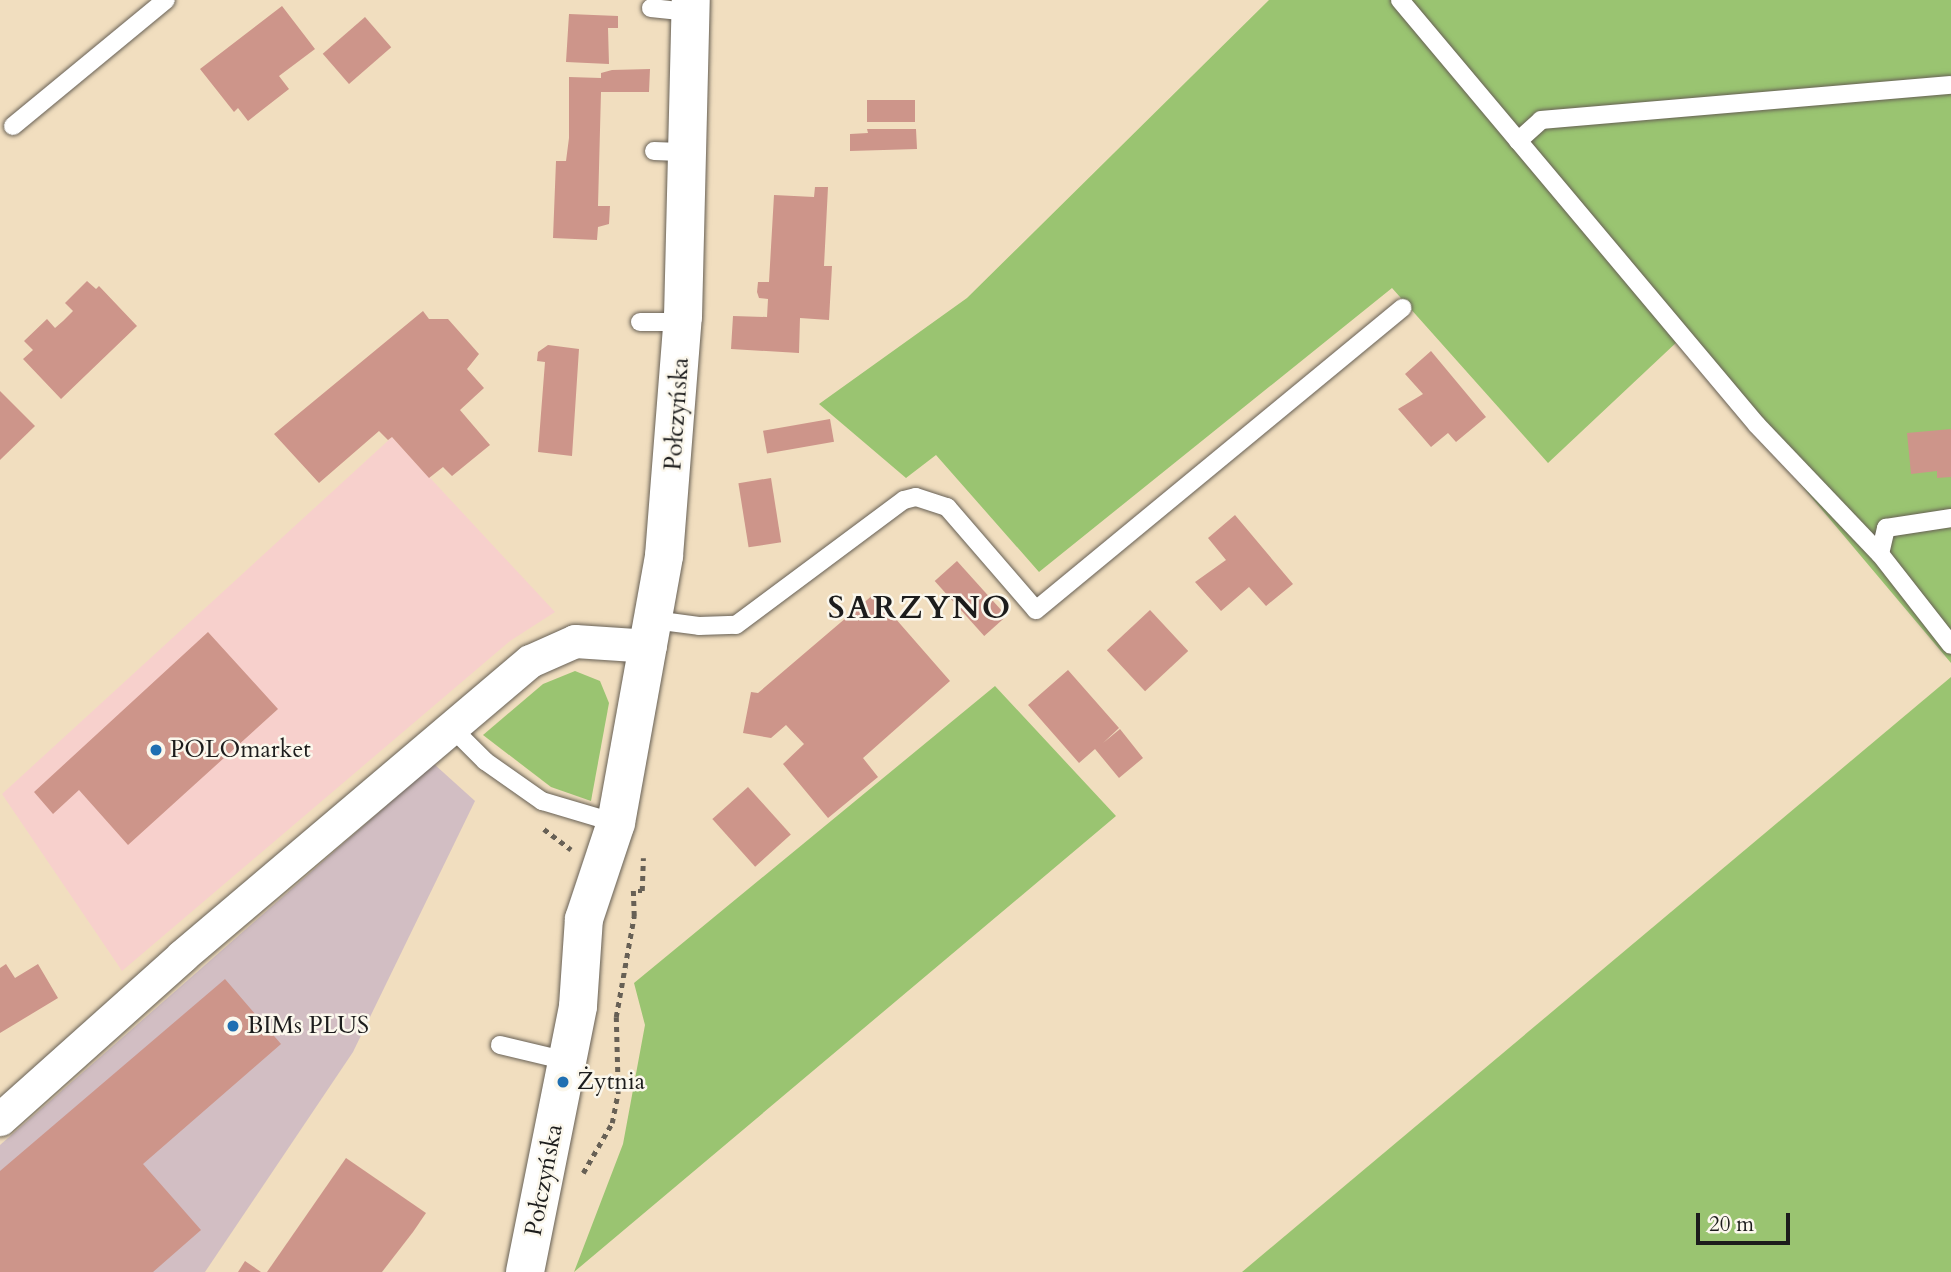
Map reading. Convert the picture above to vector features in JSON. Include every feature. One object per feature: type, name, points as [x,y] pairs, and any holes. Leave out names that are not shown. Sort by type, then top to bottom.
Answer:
[{"type":"main road","name":"Połczyńska","points":[[526,1272],[578,1006],[585,910],[616,823],[652,633],[673,469],[682,323],[671,152],[691,6]]},
{"type":"street","points":[[0,1119],[202,939],[511,676],[553,648],[652,633]]},
{"type":"lane","points":[[13,126],[166,0]]},
{"type":"lane","points":[[1400,0],[1756,425],[1880,554],[1951,645]]},
{"type":"lane","points":[[651,8],[691,6]]},
{"type":"lane","points":[[1518,141],[1541,120],[1951,85]]},
{"type":"lane","points":[[652,633],[699,626],[736,625],[904,500],[916,497],[947,507],[1036,610],[1402,308]]},
{"type":"lane","points":[[640,322],[682,323]]},
{"type":"lane","points":[[1880,554],[1885,528],[1951,518]]},
{"type":"lane","points":[[452,728],[485,761],[542,801],[616,823]]},
{"type":"lane","points":[[500,1045],[567,1061]]},
{"type":"path","points":[[577,1184],[606,1136],[616,1102],[616,1017],[634,901]]},
{"type":"shaded area","points":[[392,437],[555,612],[510,641],[122,971],[2,794]]},
{"type":"shaded area","points":[[434,764],[475,801],[353,1052],[205,1272],[0,1272],[0,1145]]},
{"type":"green space","points":[[1269,0],[1951,0],[1951,663],[1679,340],[1548,463],[1392,288],[1039,572],[936,455],[906,478],[819,404],[967,298]]},
{"type":"green space","points":[[575,671],[600,681],[609,703],[591,801],[551,787],[483,735],[543,684]]},
{"type":"green space","points":[[1951,677],[1951,1272],[1242,1272]]},
{"type":"green space","points":[[995,686],[1116,816],[574,1272],[623,1144],[645,1025],[634,983]]},
{"type":"building","points":[[282,6],[315,49],[279,76],[289,89],[248,121],[238,108],[234,112],[200,69]]},
{"type":"building","points":[[569,14],[618,16],[618,28],[608,28],[609,64],[566,62]]},
{"type":"building","points":[[365,17],[391,47],[349,84],[323,54]]},
{"type":"building","points":[[650,69],[649,92],[601,92],[598,206],[610,206],[609,224],[598,227],[597,240],[553,238],[556,161],[566,161],[569,138],[569,77],[601,78],[601,73],[612,70]]},
{"type":"building","points":[[867,100],[915,100],[915,122],[867,122]]},
{"type":"building","points":[[867,129],[916,129],[917,149],[850,151],[850,134],[868,133]]},
{"type":"building","points":[[815,187],[828,187],[824,266],[832,266],[829,320],[800,318],[799,353],[731,349],[733,316],[767,317],[768,299],[759,298],[757,292],[758,282],[769,282],[774,195],[814,197]]},
{"type":"building","points":[[87,281],[96,289],[99,286],[137,326],[61,399],[23,359],[33,350],[24,341],[47,319],[55,328],[63,321],[73,311],[65,303]]},
{"type":"building","points":[[423,311],[429,319],[448,319],[479,354],[467,369],[484,388],[460,410],[490,445],[452,476],[443,467],[429,478],[392,437],[388,440],[379,431],[319,483],[274,434]]},
{"type":"building","points":[[548,345],[579,349],[572,456],[538,452],[545,362],[537,361],[538,352]]},
{"type":"building","points":[[1431,351],[1486,417],[1456,442],[1448,433],[1431,447],[1398,409],[1423,394],[1405,374]]},
{"type":"building","points":[[0,391],[35,426],[0,460]]},
{"type":"building","points":[[830,419],[834,442],[767,453],[763,431]]},
{"type":"building","points":[[1951,429],[1951,477],[1937,478],[1937,471],[1911,474],[1907,433]]},
{"type":"building","points":[[771,478],[781,542],[749,547],[738,483]]},
{"type":"building","points":[[1235,515],[1293,584],[1266,606],[1249,587],[1221,611],[1195,582],[1226,560],[1208,538]]},
{"type":"building","points":[[957,561],[1007,616],[984,636],[935,581]]},
{"type":"building","points":[[874,594],[950,681],[863,758],[878,777],[828,818],[783,764],[804,744],[786,725],[771,738],[743,733],[751,692],[758,693]]},
{"type":"building","points":[[1150,610],[1188,651],[1145,691],[1107,650]]},
{"type":"building","name":"POLOmarket","points":[[208,632],[278,709],[128,845],[79,790],[53,814],[34,792]]},
{"type":"building","points":[[1068,670],[1119,728],[1103,743],[1120,729],[1143,758],[1119,778],[1095,749],[1079,763],[1028,705]]},
{"type":"building","points":[[748,787],[791,835],[755,867],[712,819]]},
{"type":"building","points":[[6,964],[15,978],[38,964],[58,998],[0,1033],[0,968]]},
{"type":"building","points":[[225,979],[281,1044],[143,1164],[201,1230],[153,1272],[0,1272],[0,1171]]},
{"type":"building","points":[[346,1158],[426,1213],[413,1232],[382,1272],[267,1272]]},
{"type":"building","points":[[245,1261],[261,1272],[238,1272]]},
{"type":"place","name":"POLOmarket","points":[[156,750]]},
{"type":"place","name":"BIMs PLUS","points":[[233,1026]]},
{"type":"place","name":"Żytnia","points":[[563,1082]]},
{"type":"district","name":"SARZYNO","points":[[920,608]]}]
